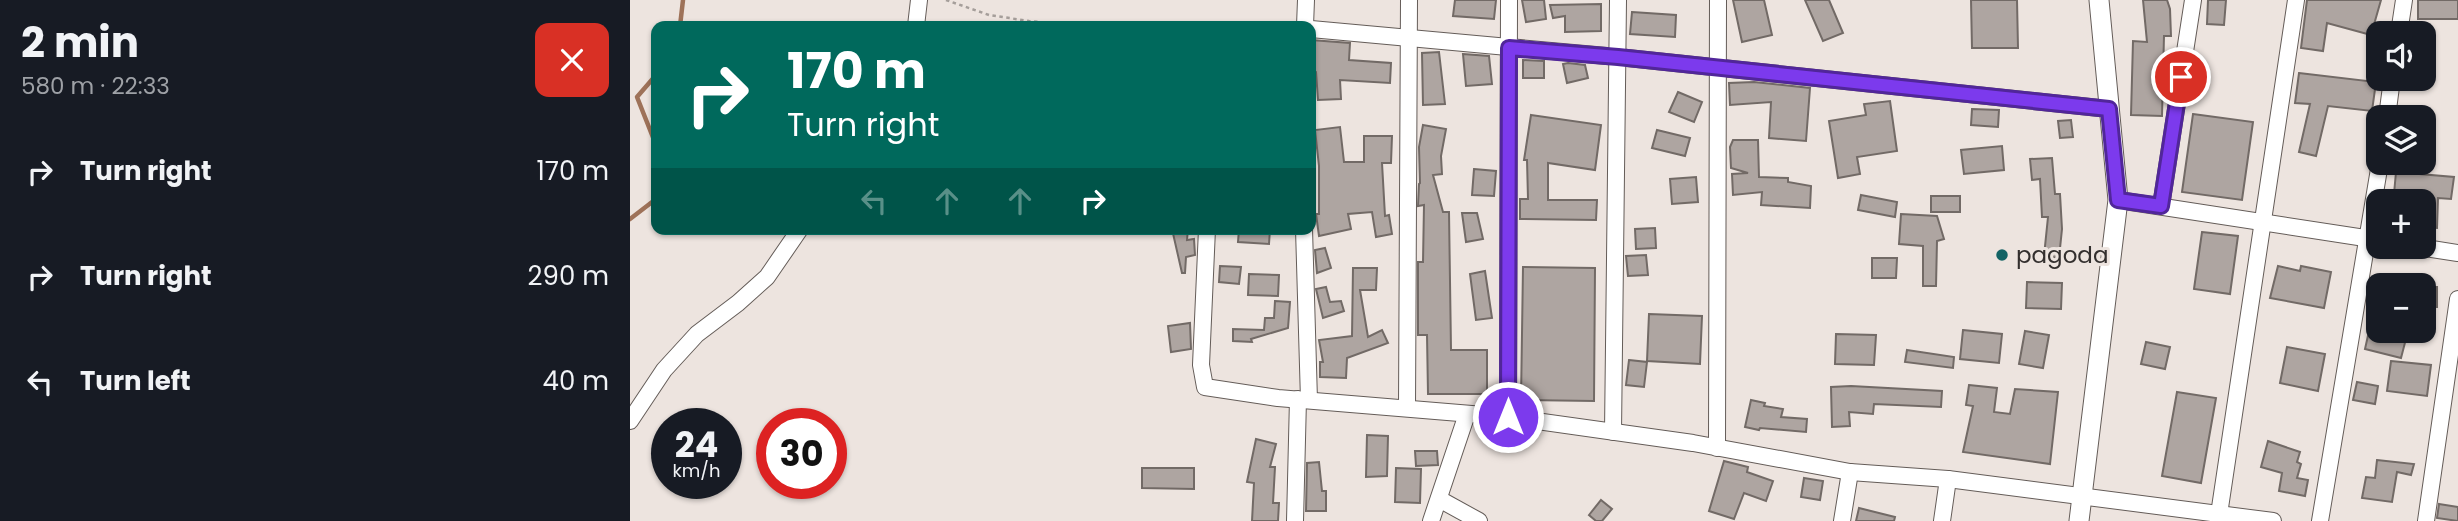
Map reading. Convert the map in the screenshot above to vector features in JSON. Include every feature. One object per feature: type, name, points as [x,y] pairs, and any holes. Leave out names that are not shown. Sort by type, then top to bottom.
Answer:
[{"type":"main road","points":[[2080,521],[2118,200],[2099,0]]},
{"type":"street","points":[[917,21],[919,0]]},
{"type":"street","points":[[1305,21],[1306,0]]},
{"type":"street","points":[[1407,408],[1409,0]]},
{"type":"street","points":[[1508,417],[1509,0]]},
{"type":"street","points":[[1613,432],[1618,0]]},
{"type":"street","points":[[1717,448],[1718,0]]},
{"type":"street","points":[[2161,206],[2193,0]]},
{"type":"street","points":[[2219,517],[2296,0]]},
{"type":"street","points":[[2401,21],[2404,0]]},
{"type":"street","points":[[1316,29],[1718,67],[2109,109]]},
{"type":"street","points":[[2118,200],[2366,239]]},
{"type":"street","points":[[630,421],[664,370],[696,334],[738,303],[767,277],[796,235]]},
{"type":"street","points":[[1207,235],[1201,365],[1205,387],[1304,400],[1508,417],[1717,448],[1850,472],[1948,479],[2084,495],[2219,517],[2273,521]]},
{"type":"street","points":[[1295,521],[1304,400],[1304,235]]},
{"type":"street","points":[[2436,250],[2458,253]]},
{"type":"street","points":[[2320,521],[2369,259]]},
{"type":"street","points":[[2426,521],[2458,299]]},
{"type":"street","points":[[1431,521],[1467,414]]},
{"type":"street","points":[[1842,521],[1850,472]]},
{"type":"street","points":[[1942,521],[1948,479]]},
{"type":"street","points":[[1439,499],[1479,521]]},
{"type":"path","points":[[946,0],[989,15],[1023,21]]},
{"type":"building","points":[[1455,0],[1496,0],[1494,19],[1453,16]]},
{"type":"building","points":[[1522,0],[1544,0],[1546,19],[1526,22]]},
{"type":"building","points":[[1733,0],[1764,0],[1772,35],[1742,42]]},
{"type":"building","points":[[1805,0],[1829,0],[1843,33],[1823,41]]},
{"type":"building","points":[[1971,0],[2017,0],[2018,48],[1972,48]]},
{"type":"building","points":[[2143,0],[2167,0],[2170,9],[2171,36],[2164,36],[2162,116],[2131,115],[2133,41],[2147,42]]},
{"type":"building","points":[[2208,0],[2226,0],[2224,25],[2207,24]]},
{"type":"building","points":[[2307,0],[2381,0],[2375,21],[2366,21],[2366,34],[2327,23],[2323,51],[2301,48]]},
{"type":"building","points":[[2418,0],[2458,0],[2458,19],[2418,19]]},
{"type":"building","points":[[1601,4],[1601,31],[1565,32],[1565,16],[1553,18],[1550,5]]},
{"type":"building","points":[[1632,12],[1676,15],[1675,37],[1630,34]]},
{"type":"building","points":[[1316,40],[1350,43],[1349,60],[1391,63],[1390,83],[1340,80],[1341,99],[1318,100]]},
{"type":"building","points":[[1439,52],[1445,104],[1423,105],[1422,53]]},
{"type":"building","points":[[1463,54],[1489,56],[1492,84],[1466,86]]},
{"type":"building","points":[[1523,60],[1544,61],[1544,78],[1523,78]]},
{"type":"building","points":[[1563,64],[1585,65],[1588,78],[1567,83]]},
{"type":"building","points":[[2299,73],[2366,81],[2366,91],[2375,91],[2373,105],[2366,105],[2366,110],[2328,106],[2316,156],[2299,152],[2310,104],[2295,103]]},
{"type":"building","points":[[1754,82],[1810,88],[1806,141],[1769,138],[1771,102],[1730,105],[1729,83]]},
{"type":"building","points":[[1678,92],[1702,102],[1694,122],[1669,112]]},
{"type":"building","points":[[1890,101],[1897,151],[1857,157],[1860,174],[1838,178],[1829,121],[1866,115],[1864,104]]},
{"type":"building","points":[[1972,109],[1999,110],[1998,127],[1971,125]]},
{"type":"building","points":[[2193,114],[2253,122],[2242,200],[2182,192]]},
{"type":"building","points":[[1531,115],[1601,125],[1595,170],[1548,163],[1548,200],[1597,200],[1596,220],[1520,219],[1520,199],[1528,199],[1527,160],[1524,160]]},
{"type":"building","points":[[2071,120],[2073,137],[2060,138],[2058,121]]},
{"type":"building","points":[[1423,125],[1446,129],[1441,156],[1442,174],[1433,175],[1443,212],[1449,212],[1451,350],[1487,350],[1487,394],[1428,394],[1427,335],[1418,335],[1418,262],[1423,262],[1424,205],[1418,206],[1419,147]]},
{"type":"building","points":[[1340,127],[1344,162],[1364,162],[1364,136],[1392,136],[1391,163],[1382,163],[1385,216],[1389,215],[1392,234],[1376,237],[1372,212],[1348,214],[1351,229],[1319,236],[1316,214],[1319,214],[1316,130]]},
{"type":"building","points":[[1657,130],[1690,138],[1685,156],[1652,148]]},
{"type":"building","points":[[1733,140],[1758,140],[1759,177],[1788,178],[1788,182],[1811,186],[1810,208],[1761,205],[1762,192],[1733,195],[1732,174],[1748,173],[1731,168],[1730,147]]},
{"type":"building","points":[[2002,146],[2004,170],[1964,174],[1961,150]]},
{"type":"building","points":[[2052,158],[2055,194],[2060,194],[2062,229],[2059,258],[2044,256],[2048,217],[2042,217],[2040,179],[2032,180],[2030,159]]},
{"type":"building","points":[[1474,169],[1496,171],[1494,196],[1472,195]]},
{"type":"building","points":[[2396,175],[2454,177],[2451,199],[2438,198],[2437,228],[2436,189],[2394,189]]},
{"type":"building","points":[[1696,177],[1698,202],[1672,204],[1670,179]]},
{"type":"building","points":[[1861,195],[1897,202],[1895,217],[1858,210]]},
{"type":"building","points":[[1931,196],[1960,196],[1960,212],[1931,212]]},
{"type":"building","points":[[1462,213],[1477,213],[1483,239],[1466,242]]},
{"type":"building","points":[[1901,214],[1937,216],[1944,239],[1937,241],[1936,286],[1923,286],[1923,246],[1899,244]]},
{"type":"building","points":[[1655,228],[1656,248],[1636,249],[1635,229]]},
{"type":"building","points":[[2202,232],[2238,236],[2230,294],[2194,289]]},
{"type":"building","points":[[1173,235],[1187,235],[1187,240],[1194,239],[1195,255],[1186,257],[1185,273],[1182,273]]},
{"type":"building","points":[[1239,235],[1270,235],[1269,244],[1238,242]]},
{"type":"building","points":[[1325,248],[1331,268],[1317,273],[1315,250]]},
{"type":"building","points":[[1646,255],[1648,275],[1628,276],[1626,256]]},
{"type":"building","points":[[1872,258],[1897,258],[1896,278],[1872,278]]},
{"type":"building","points":[[1220,266],[1241,267],[1239,284],[1219,282]]},
{"type":"building","points":[[2278,266],[2300,271],[2301,266],[2331,272],[2324,308],[2270,298]]},
{"type":"building","points":[[1523,267],[1595,268],[1594,401],[1521,400]]},
{"type":"building","points":[[1353,268],[1377,268],[1376,290],[1360,290],[1368,337],[1382,330],[1388,343],[1347,358],[1346,378],[1320,377],[1320,362],[1323,362],[1319,340],[1352,336]]},
{"type":"building","points":[[1485,271],[1492,318],[1476,320],[1470,274]]},
{"type":"building","points":[[1249,274],[1279,275],[1278,296],[1248,295]]},
{"type":"building","points":[[2027,282],[2062,283],[2061,309],[2026,308]]},
{"type":"building","points":[[1326,287],[1330,302],[1341,301],[1344,311],[1323,318],[1316,289]]},
{"type":"building","points":[[1275,301],[1290,302],[1288,328],[1251,339],[1252,342],[1233,341],[1233,329],[1264,330],[1265,318],[1274,318]]},
{"type":"building","points":[[1649,314],[1702,316],[1700,364],[1647,361]]},
{"type":"building","points":[[1190,323],[1191,349],[1171,352],[1168,326]]},
{"type":"building","points":[[1963,330],[2002,334],[1999,363],[1960,359]]},
{"type":"building","points":[[2025,331],[2049,335],[2043,368],[2019,364]]},
{"type":"building","points":[[1836,334],[1876,335],[1874,365],[1835,364]]},
{"type":"building","points":[[2146,342],[2170,347],[2165,369],[2141,364]]},
{"type":"building","points":[[2366,343],[2405,343],[2401,358],[2365,349]]},
{"type":"building","points":[[2287,347],[2325,354],[2318,391],[2280,383]]},
{"type":"building","points":[[1907,350],[1954,357],[1953,368],[1905,362]]},
{"type":"building","points":[[1629,360],[1647,362],[1644,387],[1626,385]]},
{"type":"building","points":[[2391,361],[2431,365],[2427,396],[2387,391]]},
{"type":"building","points":[[2357,382],[2378,386],[2375,404],[2353,400]]},
{"type":"building","points":[[1969,385],[1997,388],[1994,412],[2010,414],[2015,389],[2058,392],[2050,464],[1963,452],[1973,406],[1966,405]]},
{"type":"building","points":[[1831,387],[1942,391],[1941,407],[1874,404],[1873,414],[1849,412],[1850,426],[1832,427]]},
{"type":"building","points":[[2177,392],[2216,398],[2201,483],[2162,476]]},
{"type":"building","points":[[1751,400],[1765,403],[1764,406],[1783,409],[1781,417],[1807,419],[1806,432],[1745,427]]},
{"type":"building","points":[[1367,435],[1388,436],[1387,476],[1366,477]]},
{"type":"building","points":[[1256,439],[1276,444],[1270,467],[1275,467],[1273,503],[1279,503],[1278,521],[1252,521],[1254,483],[1247,482]]},
{"type":"building","points":[[2268,441],[2300,452],[2297,462],[2301,464],[2297,478],[2308,480],[2305,496],[2279,491],[2282,473],[2261,467]]},
{"type":"building","points":[[1415,451],[1437,451],[1438,465],[1416,466]]},
{"type":"building","points":[[2377,460],[2414,464],[2411,475],[2397,472],[2392,502],[2362,498],[2366,477],[2375,478]]},
{"type":"building","points":[[1724,461],[1748,467],[1747,472],[1773,481],[1766,501],[1744,493],[1734,519],[1709,511]]},
{"type":"building","points":[[1319,462],[1322,491],[1326,491],[1326,511],[1306,511],[1307,463]]},
{"type":"building","points":[[1142,468],[1194,468],[1194,489],[1142,488]]},
{"type":"building","points":[[1396,468],[1421,469],[1420,503],[1395,502]]},
{"type":"building","points":[[1804,478],[1823,481],[1820,500],[1801,497]]},
{"type":"building","points":[[1601,500],[1612,509],[1602,521],[1596,521],[1589,515]]},
{"type":"building","points":[[2439,504],[2458,507],[2458,521],[2437,518]]},
{"type":"building","points":[[1859,508],[1895,517],[1894,521],[1856,521]]},
{"type":"waterway","points":[[681,21],[683,0]]},
{"type":"waterway","points":[[651,81],[637,97],[651,132]]},
{"type":"waterway","points":[[630,219],[651,203]]},
{"type":"place","name":"pagoda","points":[[2002,255]]},
{"type":"route","points":[[1508,417],[1509,48],[2109,109],[2118,200],[2161,206],[2181,77]]}]
